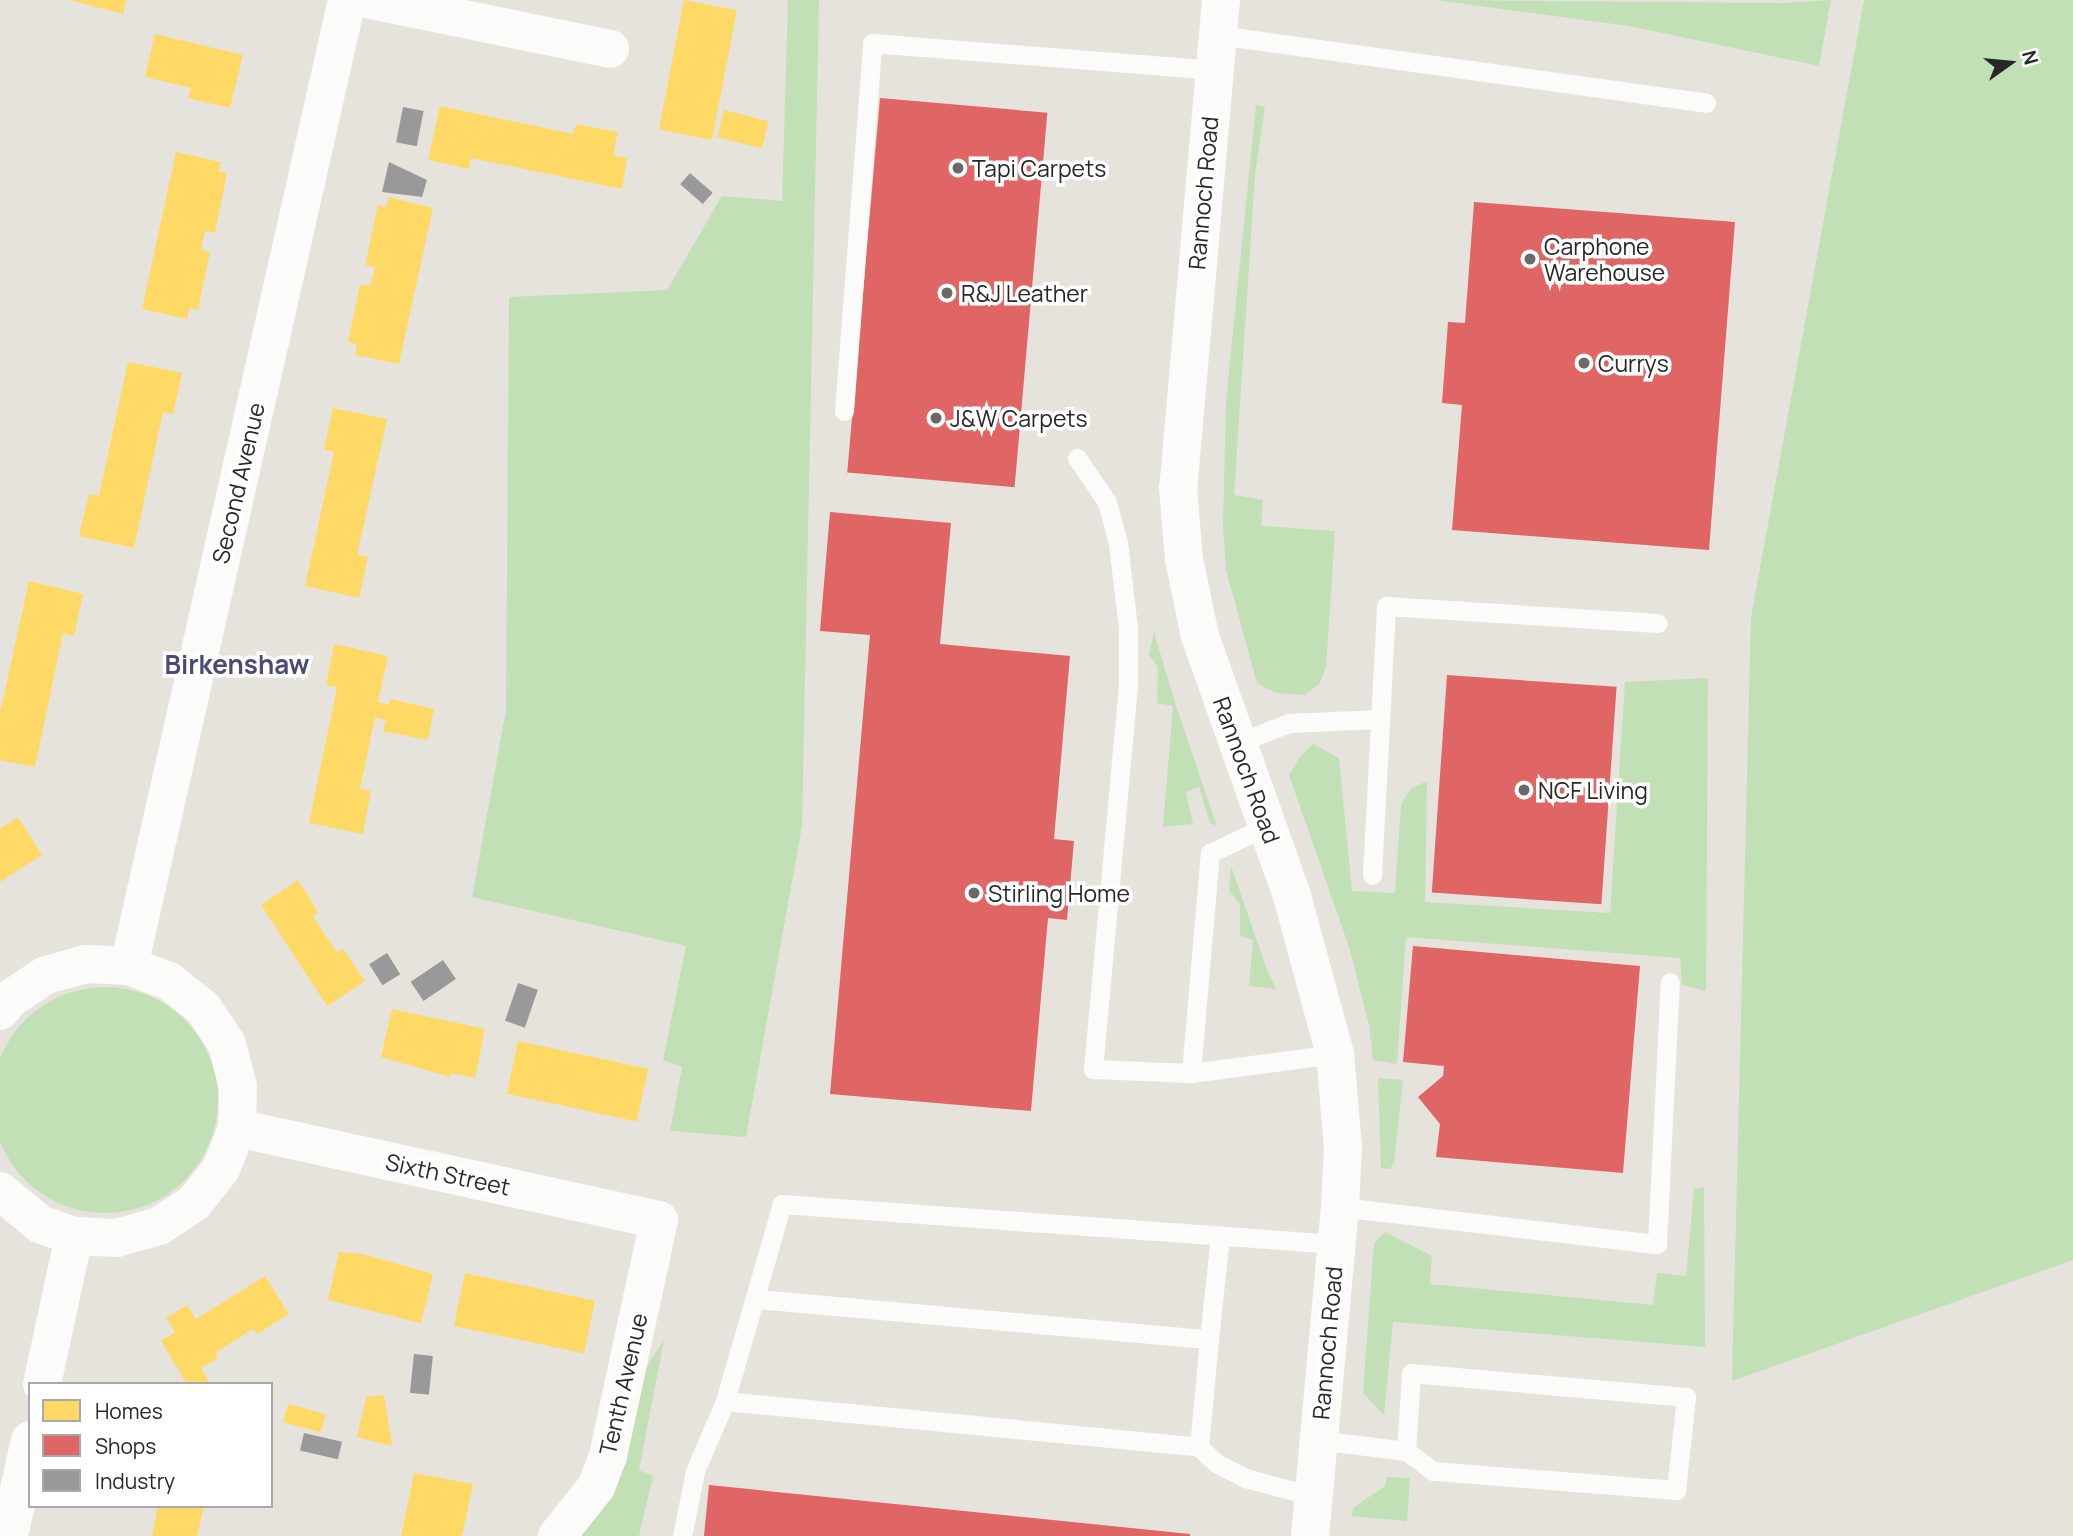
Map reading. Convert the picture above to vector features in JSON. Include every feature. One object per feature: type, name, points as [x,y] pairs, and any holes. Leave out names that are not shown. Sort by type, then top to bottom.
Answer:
[{"type":"street","name":"Second Avenue","points":[[129,966],[347,0]]},
{"type":"street","points":[[370,0],[610,49]]},
{"type":"street","name":"Rannoch Road","points":[[1217,35],[1178,488],[1184,559],[1200,636],[1235,744],[1292,896],[1335,1054],[1343,1147],[1310,1536]]},
{"type":"street","points":[[0,1011],[10,999],[46,975],[86,964],[129,966],[169,981],[194,1001],[227,1044],[238,1086],[237,1128],[221,1169],[194,1203],[168,1220],[117,1238],[75,1236],[40,1224],[0,1191]]},
{"type":"street","name":"Sixth Street","points":[[237,1128],[659,1220]]},
{"type":"street","name":"Tenth Avenue","points":[[557,1536],[596,1487],[608,1456],[659,1220]]},
{"type":"street","points":[[42,1382],[75,1236]]},
{"type":"street","points":[[9,1536],[28,1449]]},
{"type":"lane","points":[[844,411],[872,43],[1217,35],[1706,103]]},
{"type":"lane","points":[[1077,458],[1107,502],[1118,543],[1128,628],[1128,685],[1093,1069],[1191,1073],[1335,1054]]},
{"type":"lane","points":[[1372,875],[1386,606],[1657,623]]},
{"type":"lane","points":[[1235,744],[1289,723],[1379,719]]},
{"type":"lane","points":[[1191,1073],[1210,853],[1267,826]]},
{"type":"lane","points":[[682,1536],[695,1471],[725,1401],[757,1299],[782,1204],[1220,1236],[1338,1225],[1657,1244],[1670,982]]},
{"type":"lane","points":[[1199,1447],[1220,1236]]},
{"type":"lane","points":[[757,1299],[1209,1339]]},
{"type":"lane","points":[[1318,1440],[1406,1451],[1433,1471],[1676,1490],[1686,1397],[1411,1373],[1406,1451]]},
{"type":"lane","points":[[725,1401],[1199,1447],[1245,1478],[1313,1496]]},
{"type":"green space","points":[[788,0],[819,0],[802,826],[746,1137],[670,1131],[682,1067],[663,1060],[686,946],[472,897],[506,710],[509,297],[667,290],[722,196],[782,201]]},
{"type":"green space","points":[[1435,0],[1781,3],[1831,0],[1819,66],[1629,26]]},
{"type":"green space","points":[[1864,0],[2073,0],[2073,1260],[1732,1381],[1751,617]]},
{"type":"green space","points":[[1256,105],[1265,107],[1255,175],[1234,495],[1263,500],[1261,526],[1335,531],[1326,668],[1319,684],[1305,695],[1276,693],[1257,683],[1226,570],[1223,526],[1226,401]]},
{"type":"green space","points":[[1154,632],[1217,826],[1210,823],[1199,787],[1186,792],[1193,824],[1163,827],[1173,706],[1157,703],[1158,667],[1149,655]]},
{"type":"green space","points":[[1708,678],[1706,991],[1682,985],[1680,958],[1406,937],[1397,1064],[1373,1060],[1369,1025],[1349,947],[1289,775],[1300,757],[1313,744],[1339,758],[1352,891],[1395,893],[1401,805],[1410,789],[1427,781],[1425,902],[1610,913],[1625,682]]},
{"type":"green space","points":[[1231,866],[1276,989],[1249,986],[1253,940],[1240,936],[1240,904],[1229,891]]},
{"type":"green space","points":[[116,987],[138,991],[177,1012],[193,1028],[205,1047],[214,1067],[218,1089],[214,1133],[193,1172],[177,1188],[138,1209],[94,1213],[62,1205],[33,1188],[17,1172],[-1,1140],[0,1057],[17,1028],[33,1012],[72,991]]},
{"type":"green space","points":[[1378,1078],[1403,1080],[1394,1162],[1390,1169],[1381,1168]]},
{"type":"green space","points":[[1704,1187],[1705,1347],[1393,1322],[1384,1415],[1363,1393],[1374,1243],[1385,1232],[1432,1256],[1430,1284],[1653,1305],[1657,1273],[1686,1276],[1694,1189]]},
{"type":"green space","points":[[664,1340],[639,1470],[653,1476],[639,1536],[574,1536],[633,1388]]},
{"type":"green space","points":[[1387,1477],[1410,1478],[1407,1521],[1351,1516],[1353,1508],[1385,1486]]},
{"type":"building: Homes","points":[[70,0],[126,0],[123,14]]},
{"type":"building: Homes","points":[[684,0],[737,10],[712,140],[659,130]]},
{"type":"building: Homes","points":[[155,34],[243,55],[230,108],[188,98],[191,88],[145,77]]},
{"type":"building: Homes","points":[[440,106],[573,134],[576,124],[618,132],[613,155],[627,158],[622,189],[471,158],[469,169],[428,160]]},
{"type":"building: Homes","points":[[724,110],[769,121],[762,148],[717,137]]},
{"type":"building: Homes","points":[[176,152],[221,162],[219,171],[227,173],[215,233],[205,231],[201,250],[210,252],[198,310],[189,308],[187,319],[142,309]]},
{"type":"building: Homes","points":[[389,197],[433,208],[399,364],[355,355],[357,344],[348,342],[360,284],[370,286],[375,267],[365,265],[378,205],[386,207]]},
{"type":"building: Homes","points":[[128,362],[182,373],[173,414],[163,412],[134,548],[79,536],[89,494],[99,496]]},
{"type":"building: Homes","points":[[333,408],[387,419],[357,555],[368,557],[359,598],[305,586],[334,452],[324,450]]},
{"type":"building: Homes","points":[[29,581],[83,594],[74,636],[63,633],[35,767],[0,760],[0,713]]},
{"type":"building: Homes","points":[[334,644],[388,656],[378,702],[389,705],[390,699],[434,709],[428,740],[383,731],[386,720],[375,717],[360,789],[371,791],[363,834],[309,823],[337,687],[326,685]]},
{"type":"building: Homes","points":[[18,817],[42,855],[0,882],[0,829]]},
{"type":"building: Homes","points":[[298,880],[318,912],[313,916],[325,935],[338,952],[343,949],[365,981],[327,1006],[261,905]]},
{"type":"building: Homes","points":[[392,1009],[485,1029],[475,1078],[451,1073],[450,1077],[381,1057]]},
{"type":"building: Homes","points":[[518,1041],[648,1069],[637,1121],[507,1094]]},
{"type":"building: Homes","points":[[339,1252],[363,1254],[433,1274],[421,1323],[328,1300]]},
{"type":"building: Homes","points":[[465,1273],[595,1301],[584,1353],[454,1326]]},
{"type":"building: Homes","points":[[265,1276],[289,1314],[257,1334],[253,1329],[215,1353],[218,1358],[201,1368],[209,1382],[186,1382],[161,1341],[175,1332],[166,1318],[187,1305],[196,1319]]},
{"type":"building: Homes","points":[[384,1395],[392,1446],[357,1437],[366,1397]]},
{"type":"building: Homes","points":[[288,1404],[326,1414],[321,1432],[283,1422]]},
{"type":"building: Homes","points":[[414,1473],[473,1484],[462,1536],[401,1536]]},
{"type":"building: Homes","points":[[158,1508],[204,1508],[197,1536],[152,1536]]},
{"type":"building: Shops","points":[[880,98],[1047,113],[1015,487],[847,473]]},
{"type":"building: Shops","name":"Currys","points":[[1474,202],[1735,222],[1709,550],[1452,530],[1462,405],[1442,403],[1448,322],[1465,323]]},
{"type":"building: Shops","points":[[830,512],[951,523],[940,644],[1070,656],[1054,839],[1074,841],[1067,920],[1048,918],[1031,1111],[830,1094],[870,635],[820,631]]},
{"type":"building: Shops","name":"NCF Living","points":[[1447,675],[1617,687],[1601,904],[1432,892]]},
{"type":"building: Shops","points":[[1413,946],[1640,966],[1623,1173],[1436,1157],[1440,1124],[1418,1097],[1443,1076],[1444,1066],[1403,1062]]},
{"type":"building: Shops","points":[[709,1485],[1190,1534],[1190,1536],[704,1536]]},
{"type":"building: Industry","points":[[403,107],[424,111],[417,146],[396,142]]},
{"type":"building: Industry","points":[[389,162],[427,180],[422,197],[382,192]]},
{"type":"building: Industry","points":[[690,173],[713,193],[703,204],[680,184]]},
{"type":"building: Industry","points":[[387,953],[400,974],[382,985],[369,964]]},
{"type":"building: Industry","points":[[443,960],[456,979],[424,1001],[411,982]]},
{"type":"building: Industry","points":[[518,983],[538,990],[525,1028],[505,1021]]},
{"type":"building: Industry","points":[[414,1354],[433,1356],[429,1395],[410,1393]]},
{"type":"building: Industry","points":[[304,1433],[342,1442],[338,1459],[300,1451]]},
{"type":"place","name":"Tapi Carpets","points":[[958,168]]},
{"type":"place","name":"Carphone Warehouse","points":[[1530,259]]},
{"type":"place","name":"R&J Leather","points":[[947,293]]},
{"type":"place","name":"Currys","points":[[1584,363]]},
{"type":"place","name":"J&W Carpets","points":[[936,418]]},
{"type":"place","name":"NCF Living","points":[[1524,790]]},
{"type":"place","name":"Stirling Home","points":[[974,893]]},
{"type":"district","name":"Birkenshaw","points":[[237,665]]}]
